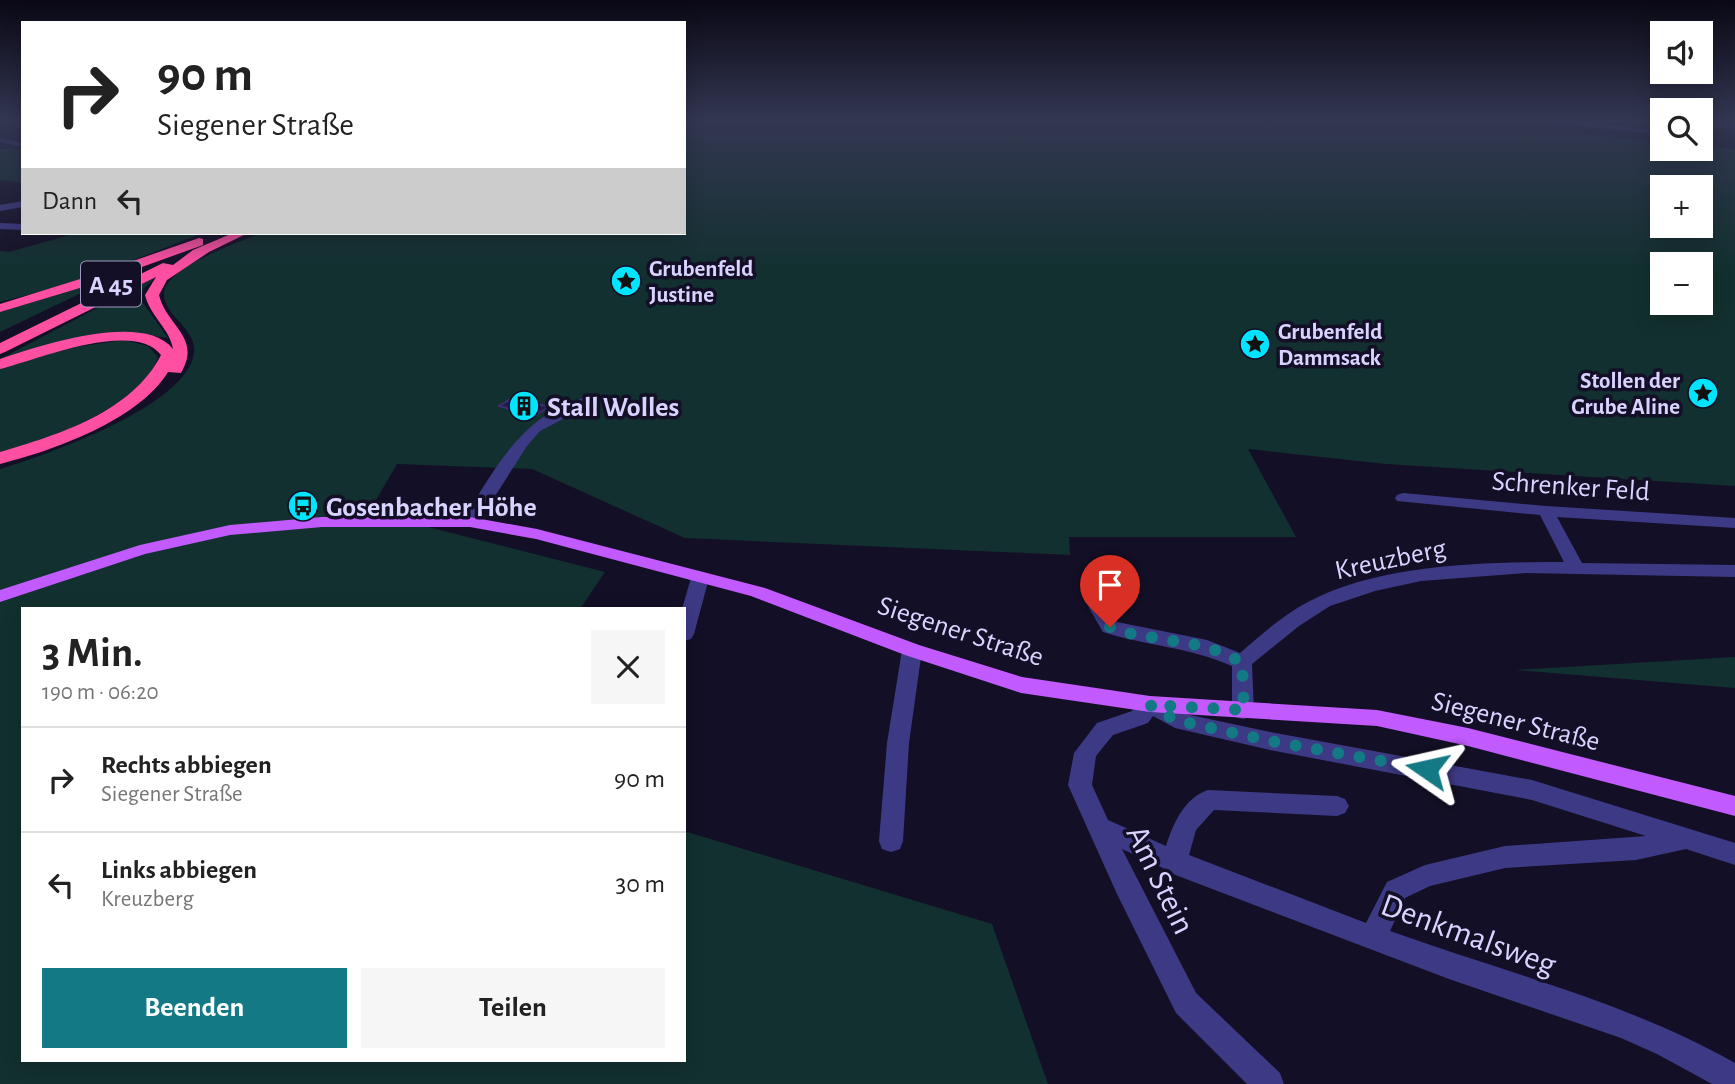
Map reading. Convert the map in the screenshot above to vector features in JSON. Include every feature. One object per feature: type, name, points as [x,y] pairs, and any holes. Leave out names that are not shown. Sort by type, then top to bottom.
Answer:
[{"type":"highway","points":[[0,308],[98,278],[218,235]]},
{"type":"highway","name":"A 45","points":[[0,338],[220,235]]},
{"type":"highway","name":"A 45","points":[[0,349],[237,235]]},
{"type":"highway","points":[[0,463],[67,440],[114,417],[147,397],[168,380],[180,361],[181,346],[176,334],[156,310],[152,295],[162,278],[207,248]]},
{"type":"highway","points":[[0,364],[60,345],[107,338],[152,340],[164,345],[169,355],[162,372],[132,399],[78,429],[0,458]]},
{"type":"main road","name":"Siegener Straße","points":[[0,596],[140,550],[230,530],[279,523],[470,522],[537,534],[758,592],[912,650],[1021,685],[1150,705],[1377,718],[1468,737],[1735,806]]},
{"type":"street","points":[[0,198],[21,202]]},
{"type":"street","points":[[4,208],[21,203]]},
{"type":"street","points":[[0,226],[21,227]]},
{"type":"street","points":[[470,522],[522,443],[535,428],[587,401]]},
{"type":"street","name":"Schrenker Feld","points":[[1403,498],[1546,511],[1735,523]]},
{"type":"street","points":[[1546,511],[1577,570]]},
{"type":"street","name":"Kreuzberg","points":[[1242,662],[1321,603],[1372,586],[1481,568],[1735,571]]},
{"type":"street","points":[[686,627],[700,578]]},
{"type":"street","points":[[1094,585],[1099,608],[1110,627],[1128,633],[1208,647],[1242,662],[1244,710]]},
{"type":"street","points":[[891,841],[898,743],[912,650]]},
{"type":"street","points":[[1150,705],[1175,720],[1242,736],[1532,790],[1735,854]]},
{"type":"street","name":"Am Stein","points":[[1150,705],[1140,717],[1105,729],[1085,752],[1080,785],[1098,827],[1186,1003],[1269,1084]]},
{"type":"street","points":[[1174,863],[1185,825],[1208,800],[1337,806]]},
{"type":"street","name":"Denkmalsweg","points":[[1098,827],[1174,863],[1450,966],[1649,1034],[1735,1080]]},
{"type":"street","points":[[1375,937],[1382,916],[1396,890],[1425,876],[1505,856],[1636,849],[1686,839]]},
{"type":"green space","points":[[0,172],[21,172],[21,183],[0,180]]},
{"type":"green space","points":[[686,172],[1735,172],[1735,486],[1386,464],[1248,449],[1296,537],[1069,537],[1070,555],[685,538],[532,469],[397,464],[369,512],[605,572],[581,607],[21,607],[21,1062],[686,1062],[686,832],[992,924],[1048,1084],[0,1084],[0,469],[48,453],[112,426],[168,391],[186,372],[194,347],[188,333],[168,308],[164,292],[168,282],[178,273],[205,256],[256,235],[686,235]]},
{"type":"green space","points":[[70,235],[198,235],[75,283],[0,302],[0,251],[9,252]]},
{"type":"green space","points":[[146,262],[0,332],[0,309]]},
{"type":"green space","points":[[156,277],[143,289],[141,300],[168,338],[144,335],[0,359]]},
{"type":"green space","points":[[124,340],[148,346],[158,357],[149,375],[133,391],[91,418],[66,430],[0,453],[0,368],[55,350]]},
{"type":"green space","points":[[1735,657],[1735,688],[1515,670]]},
{"type":"building","name":"Stall Wolles","points":[[514,397],[549,407],[534,416],[499,406]]},
{"type":"place","name":"Grubenfeld Justine","points":[[626,281]]},
{"type":"place","name":"Grubenfeld Dammsack","points":[[1255,344]]},
{"type":"place","name":"Stollen der Grube Aline","points":[[1703,393]]},
{"type":"place","name":"Stall Wolles","points":[[524,406]]},
{"type":"place","name":"Gosenbacher Höhe","points":[[303,506]]},
{"type":"route","points":[[1110,627],[1128,633],[1208,647],[1242,662],[1244,710],[1150,705],[1175,720],[1270,741],[1427,769]]}]
